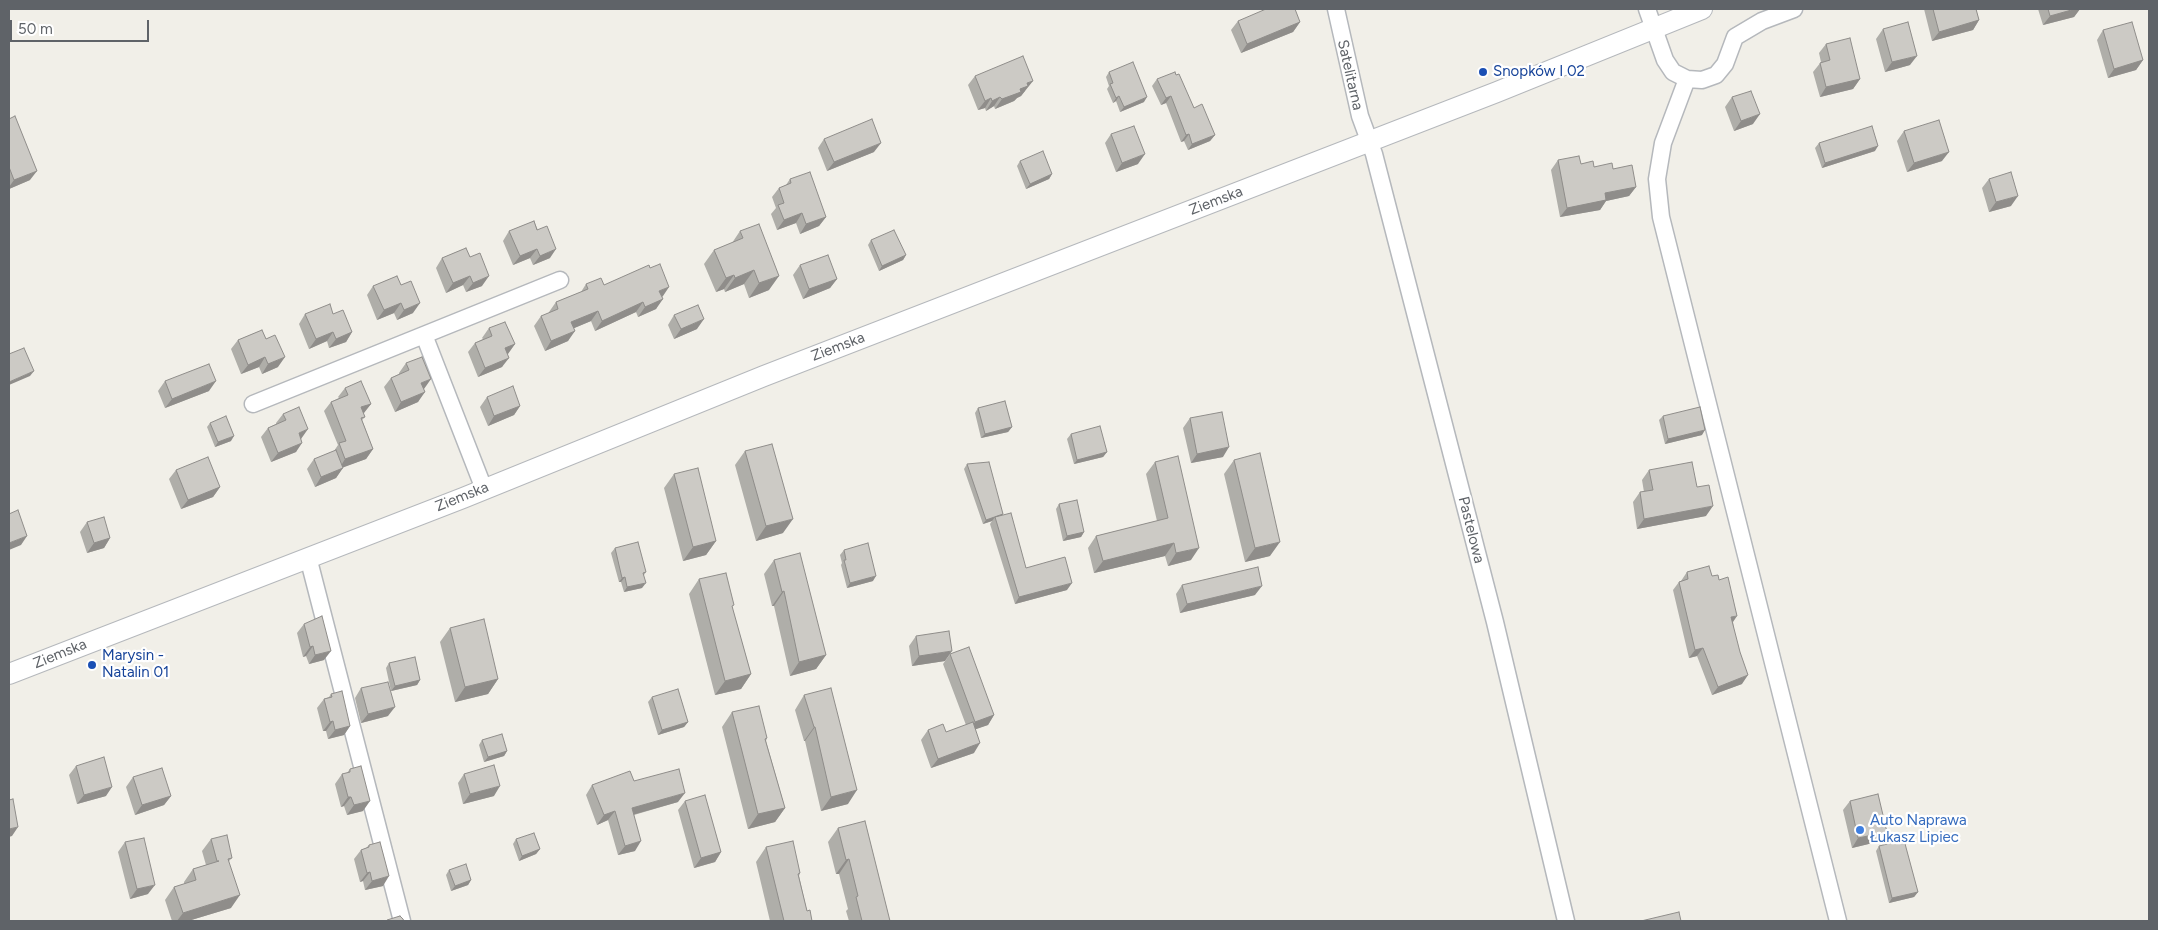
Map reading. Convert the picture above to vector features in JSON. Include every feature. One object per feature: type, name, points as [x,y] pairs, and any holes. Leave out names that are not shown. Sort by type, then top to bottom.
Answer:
[{"type":"street","name":"Satelitarna","points":[[1336,9],[1360,116],[1370,141]]},
{"type":"street","points":[[1647,9],[1665,60],[1673,72],[1687,79],[1702,80],[1716,75],[1725,64],[1735,37],[1762,21],[1794,9]]},
{"type":"street","name":"Ziemska","points":[[9,674],[1702,9]]},
{"type":"street","points":[[1687,79],[1663,143],[1657,179],[1661,216],[1838,921]]},
{"type":"street","name":"Pastelowa","points":[[1370,141],[1492,613],[1566,921]]},
{"type":"street","points":[[253,404],[560,280]]},
{"type":"street","points":[[424,335],[484,489]]},
{"type":"street","points":[[308,557],[402,921]]},
{"type":"building","points":[[1266,9],[1295,9],[1300,22],[1247,44],[1238,21]]},
{"type":"building","points":[[1933,9],[1976,9],[1979,20],[1939,32]]},
{"type":"building","points":[[2048,9],[2075,9],[2050,16]]},
{"type":"building","points":[[1908,22],[1917,56],[1892,62],[1883,29]]},
{"type":"building","points":[[2132,22],[2143,60],[2114,69],[2103,30]]},
{"type":"building","points":[[1850,38],[1860,79],[1826,87],[1820,63],[1830,60],[1826,44]]},
{"type":"building","points":[[1023,56],[1033,81],[1027,83],[1028,86],[1020,89],[1021,92],[1002,99],[1000,97],[992,101],[991,98],[985,101],[975,76]]},
{"type":"building","points":[[1133,62],[1147,97],[1124,107],[1119,96],[1116,98],[1110,84],[1113,83],[1109,72]]},
{"type":"building","points":[[1175,72],[1176,75],[1179,74],[1194,108],[1202,104],[1215,135],[1192,144],[1189,134],[1186,135],[1171,96],[1166,98],[1157,79]]},
{"type":"building","points":[[1751,91],[1760,114],[1741,121],[1732,97]]},
{"type":"building","points":[[15,116],[37,171],[14,180],[9,167],[9,119]]},
{"type":"building","points":[[872,119],[881,143],[834,162],[824,139]]},
{"type":"building","points":[[1939,120],[1949,152],[1914,163],[1904,131]]},
{"type":"building","points":[[1134,126],[1145,154],[1122,163],[1111,134]]},
{"type":"building","points":[[1872,126],[1878,146],[1825,163],[1819,143]]},
{"type":"building","points":[[1043,151],[1052,174],[1030,184],[1020,161]]},
{"type":"building","points":[[1579,156],[1581,164],[1593,161],[1594,167],[1612,163],[1613,169],[1632,165],[1636,187],[1605,193],[1606,200],[1567,208],[1558,160]]},
{"type":"building","points":[[810,172],[826,217],[806,224],[802,213],[784,220],[778,205],[784,203],[779,188],[791,183],[790,179]]},
{"type":"building","points":[[2011,172],[2018,196],[1996,202],[1989,179]]},
{"type":"building","points":[[534,221],[537,230],[547,226],[556,249],[540,256],[537,249],[520,256],[509,231]]},
{"type":"building","points":[[759,224],[779,276],[759,283],[754,270],[735,278],[734,275],[726,278],[714,250],[743,238],[740,231]]},
{"type":"building","points":[[894,230],[906,255],[882,266],[871,240]]},
{"type":"building","points":[[466,248],[470,257],[480,253],[489,276],[473,283],[470,276],[453,283],[442,258]]},
{"type":"building","points":[[828,255],[837,279],[809,289],[800,265]]},
{"type":"building","points":[[660,264],[669,287],[659,291],[663,299],[645,307],[643,302],[602,321],[598,311],[571,322],[575,331],[551,341],[541,316],[558,309],[556,302],[588,289],[586,284],[601,278],[604,285],[649,265],[650,268]]},
{"type":"building","points":[[397,276],[401,285],[411,281],[420,303],[404,310],[401,303],[384,310],[373,286]]},
{"type":"building","points":[[330,304],[333,314],[343,310],[352,332],[336,339],[333,332],[316,339],[305,314]]},
{"type":"building","points":[[698,305],[704,319],[681,329],[674,315]]},
{"type":"building","points":[[505,322],[515,344],[505,348],[509,358],[485,368],[475,343],[492,336],[489,328]]},
{"type":"building","points":[[262,330],[266,339],[275,335],[285,357],[268,364],[265,357],[248,365],[238,340]]},
{"type":"building","points":[[24,348],[34,371],[9,382],[9,354]]},
{"type":"building","points":[[422,357],[431,379],[421,383],[425,392],[401,402],[391,378],[409,370],[406,363]]},
{"type":"building","points":[[209,364],[216,381],[172,399],[165,381]]},
{"type":"building","points":[[361,381],[371,404],[361,407],[365,417],[361,418],[373,449],[345,459],[339,443],[346,441],[331,402],[348,395],[345,388]]},
{"type":"building","points":[[513,386],[520,406],[494,416],[487,397]]},
{"type":"building","points":[[1005,401],[1012,427],[985,434],[978,408]]},
{"type":"building","points":[[299,407],[308,429],[299,433],[302,443],[278,453],[268,428],[286,420],[283,414]]},
{"type":"building","points":[[1700,407],[1705,430],[1668,439],[1663,416]]},
{"type":"building","points":[[1222,412],[1229,447],[1197,454],[1190,418]]},
{"type":"building","points":[[226,416],[234,436],[218,442],[210,423]]},
{"type":"building","points":[[1100,426],[1107,452],[1077,460],[1071,434]]},
{"type":"building","points":[[772,444],[793,519],[766,526],[745,451]]},
{"type":"building","points":[[336,450],[343,468],[321,477],[314,459]]},
{"type":"building","points":[[1260,453],[1280,542],[1255,548],[1234,460]]},
{"type":"building","points":[[1178,456],[1199,548],[1176,553],[1174,543],[1103,561],[1096,536],[1168,518],[1155,462]]},
{"type":"building","points":[[208,457],[220,487],[188,500],[176,470]]},
{"type":"building","points":[[989,462],[1003,514],[986,520],[967,464]]},
{"type":"building","points":[[1692,462],[1697,487],[1709,485],[1713,506],[1644,519],[1640,492],[1653,490],[1649,470]]},
{"type":"building","points":[[698,468],[716,541],[693,547],[674,474]]},
{"type":"building","points":[[1077,500],[1084,532],[1067,536],[1059,504]]},
{"type":"building","points":[[18,510],[27,536],[9,543],[9,514]]},
{"type":"building","points":[[1011,513],[1026,568],[1065,557],[1072,583],[1019,597],[995,517]]},
{"type":"building","points":[[104,517],[110,538],[94,543],[87,522]]},
{"type":"building","points":[[638,542],[646,572],[643,573],[646,583],[627,587],[625,577],[622,578],[615,548]]},
{"type":"building","points":[[868,543],[876,576],[850,583],[844,560],[846,560],[844,550]]},
{"type":"building","points":[[800,553],[826,655],[799,662],[784,591],[782,592],[774,560]]},
{"type":"building","points":[[1709,566],[1712,576],[1718,575],[1719,580],[1728,577],[1737,616],[1731,617],[1748,675],[1718,687],[1703,648],[1695,650],[1679,582],[1688,579],[1687,572]]},
{"type":"building","points":[[1258,567],[1262,586],[1187,604],[1182,585]]},
{"type":"building","points":[[726,573],[734,605],[732,606],[751,674],[725,681],[699,579]]},
{"type":"building","points":[[322,616],[331,651],[315,655],[313,646],[310,647],[304,624]]},
{"type":"building","points":[[484,619],[498,679],[465,687],[450,628]]},
{"type":"building","points":[[949,631],[952,651],[919,656],[916,636]]},
{"type":"building","points":[[969,647],[994,715],[975,722],[950,654]]},
{"type":"building","points":[[415,657],[420,680],[395,686],[389,663]]},
{"type":"building","points":[[388,682],[395,707],[368,714],[361,688]]},
{"type":"building","points":[[831,688],[857,790],[831,797],[815,727],[804,695]]},
{"type":"building","points":[[678,689],[688,722],[662,730],[652,697]]},
{"type":"building","points":[[342,691],[350,726],[335,730],[333,721],[330,722],[324,699],[332,697],[331,694]]},
{"type":"building","points":[[759,706],[767,738],[765,739],[785,808],[758,814],[732,712]]},
{"type":"building","points":[[973,722],[980,743],[938,759],[928,730],[943,724],[946,732]]},
{"type":"building","points":[[502,734],[507,751],[488,757],[482,740]]},
{"type":"building","points":[[104,757],[112,787],[84,795],[76,766]]},
{"type":"building","points":[[494,765],[500,786],[470,794],[464,774]]},
{"type":"building","points":[[361,766],[370,801],[354,805],[351,797],[348,797],[342,774],[350,772],[350,769]]},
{"type":"building","points":[[162,768],[171,796],[142,805],[133,777]]},
{"type":"building","points":[[679,769],[685,793],[632,808],[641,841],[625,846],[615,811],[604,815],[592,785],[630,771],[634,781]]},
{"type":"building","points":[[1878,794],[1887,832],[1858,838],[1850,801]]},
{"type":"building","points":[[705,795],[721,852],[701,858],[685,801]]},
{"type":"building","points":[[13,799],[18,827],[9,829],[9,800]]},
{"type":"building","points":[[865,821],[890,921],[862,921],[849,859],[846,860],[838,828]]},
{"type":"building","points":[[534,833],[540,849],[522,856],[516,839]]},
{"type":"building","points":[[227,835],[232,858],[228,859],[240,895],[183,913],[174,887],[196,880],[193,869],[219,861],[217,861],[211,839]]},
{"type":"building","points":[[144,838],[155,885],[137,889],[125,842]]},
{"type":"building","points":[[1904,840],[1918,892],[1892,898],[1879,846]]},
{"type":"building","points":[[793,841],[800,873],[798,874],[807,911],[810,910],[812,921],[784,921],[766,847]]},
{"type":"building","points":[[380,842],[389,876],[372,881],[370,872],[367,873],[361,850],[369,847],[369,845]]},
{"type":"building","points":[[466,864],[471,880],[455,886],[449,870]]},
{"type":"building","points":[[1679,912],[1681,921],[1641,921]]},
{"type":"building","points":[[400,916],[404,921],[387,920]]},
{"type":"place","name":"Snopków I 02","points":[[1483,72]]},
{"type":"place","name":"Marysin - Natalin 01","points":[[92,665]]},
{"type":"place","name":"Auto Naprawa Łukasz Lipiec","points":[[1860,830]]}]
